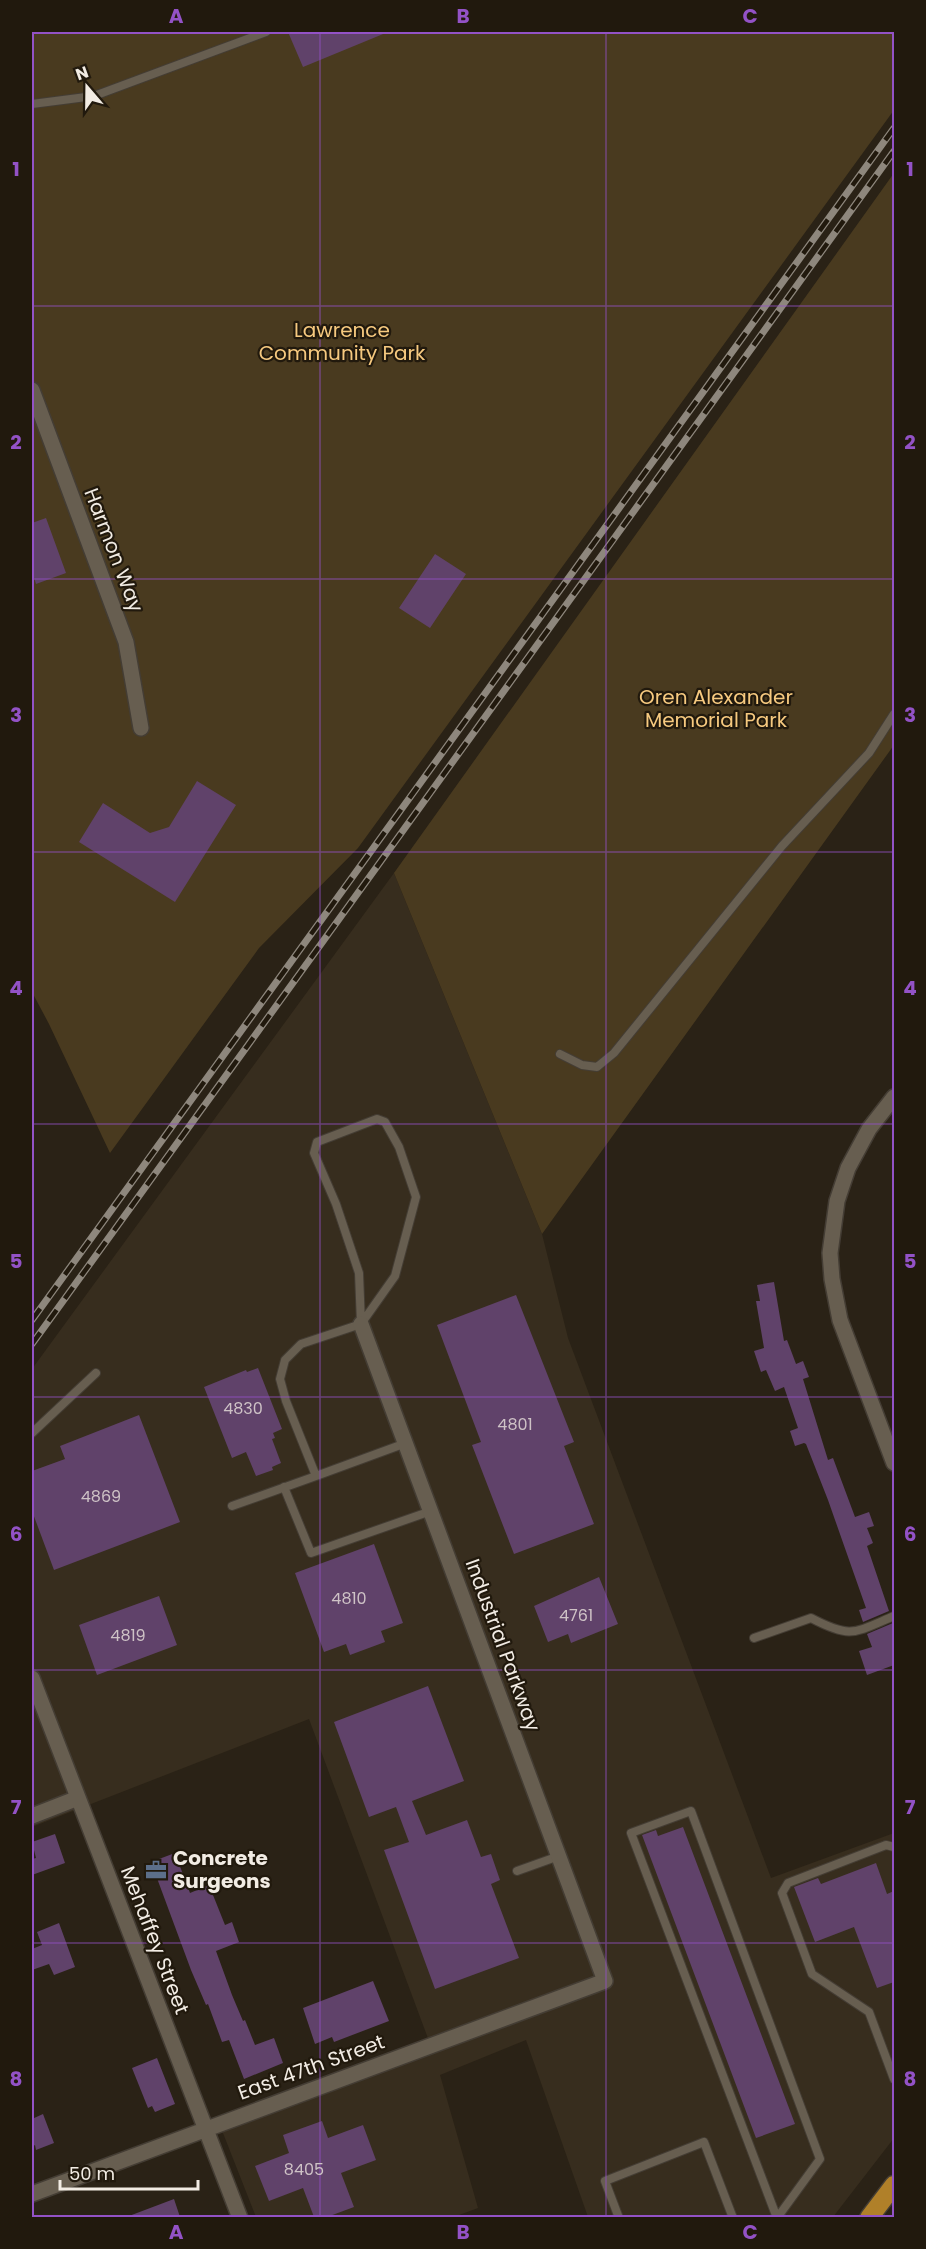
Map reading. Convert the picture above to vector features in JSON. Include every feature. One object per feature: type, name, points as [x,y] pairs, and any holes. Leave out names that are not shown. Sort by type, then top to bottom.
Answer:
[{"type":"main road","points":[[869,2217],[894,2185]]},
{"type":"street","name":"Harmon Way","points":[[32,390],[126,642],[141,728]]},
{"type":"street","points":[[894,1097],[864,1137],[845,1176],[833,1218],[830,1253],[831,1274],[840,1320],[894,1463]]},
{"type":"street","name":"Industrial Parkway","points":[[362,1324],[605,1981]]},
{"type":"street","name":"Mehaffey Street","points":[[32,1678],[240,2217]]},
{"type":"street","points":[[32,1816],[78,1798]]},
{"type":"street","name":"East 47th Street","points":[[32,2194],[605,1981]]},
{"type":"lane","points":[[32,104],[94,96],[266,32]]},
{"type":"lane","points":[[560,1054],[582,1065],[597,1067],[614,1053],[782,846],[869,753],[894,714]]},
{"type":"lane","points":[[316,1476],[280,1378],[285,1360],[301,1344],[362,1324],[395,1276],[416,1197],[399,1147],[385,1122],[377,1119],[317,1142],[314,1153],[336,1203],[359,1273],[362,1324]]},
{"type":"lane","points":[[32,1433],[96,1373]]},
{"type":"lane","points":[[232,1506],[406,1443]]},
{"type":"lane","points":[[284,1487],[311,1553],[431,1511]]},
{"type":"lane","points":[[754,1638],[811,1618],[833,1630],[856,1633],[894,1616]]},
{"type":"lane","points":[[691,1811],[820,2159],[777,2217],[631,1833],[691,1811]]},
{"type":"lane","points":[[894,1847],[886,1845],[788,1883],[782,1893],[812,1974],[869,2012],[894,2079]]},
{"type":"lane","points":[[517,1871],[559,1856]]},
{"type":"lane","points":[[619,2217],[605,2181],[704,2142],[733,2217]]},
{"type":"shaded area","points":[[394,873],[542,1234],[568,1338],[771,1878],[894,1833],[894,2138],[833,2217],[588,2217],[526,2040],[440,2075],[478,2208],[451,2218],[256,2217],[221,2128],[432,2049],[309,1719],[32,1827],[32,1369]]},
{"type":"green space","name":"Lawrence Community Park","points":[[32,32],[894,32],[894,110],[358,848],[259,948],[110,1153],[32,992]]},
{"type":"green space","name":"Oren Alexander Memorial Park","points":[[894,173],[894,745],[542,1234],[394,873]]},
{"type":"building","points":[[288,32],[388,32],[303,67]]},
{"type":"building","points":[[46,518],[66,573],[36,584],[32,571],[32,523]]},
{"type":"building","points":[[435,554],[466,574],[430,628],[399,608]]},
{"type":"building","points":[[197,781],[236,805],[175,902],[79,842],[103,803],[150,833],[169,827]]},
{"type":"building","points":[[774,1282],[784,1341],[787,1340],[796,1364],[803,1361],[809,1377],[803,1379],[828,1460],[833,1458],[855,1517],[869,1512],[874,1526],[867,1528],[873,1543],[867,1546],[889,1611],[863,1622],[859,1610],[866,1608],[828,1500],[806,1444],[795,1446],[790,1431],[798,1428],[784,1387],[775,1391],[766,1370],[761,1372],[754,1351],[764,1348],[756,1301],[760,1301],[757,1285]]},
{"type":"building","points":[[516,1295],[574,1442],[564,1446],[594,1524],[514,1554],[472,1445],[481,1442],[437,1325]]},
{"type":"building","points":[[258,1368],[282,1429],[273,1433],[275,1438],[272,1439],[281,1463],[272,1467],[273,1470],[256,1476],[246,1452],[232,1458],[204,1387],[246,1370],[247,1372]]},
{"type":"building","points":[[139,1415],[180,1522],[54,1570],[32,1511],[32,1471],[65,1459],[60,1446]]},
{"type":"building","points":[[374,1544],[403,1623],[381,1631],[385,1642],[350,1655],[346,1644],[324,1652],[295,1573]]},
{"type":"building","points":[[599,1577],[618,1624],[571,1643],[568,1634],[548,1642],[534,1606]]},
{"type":"building","points":[[159,1596],[177,1645],[97,1675],[79,1625]]},
{"type":"building","points":[[893,1623],[894,1665],[867,1675],[859,1651],[872,1647],[867,1634]]},
{"type":"building","points":[[428,1686],[464,1781],[412,1801],[426,1835],[467,1820],[481,1857],[491,1854],[500,1880],[491,1884],[519,1958],[435,1989],[384,1850],[409,1842],[396,1807],[369,1817],[334,1722]]},
{"type":"building","points":[[683,1827],[795,2124],[756,2138],[642,1835],[656,1830],[658,1836]]},
{"type":"building","points":[[55,1834],[65,1863],[32,1875],[32,1859],[36,1858],[32,1842]]},
{"type":"building","points":[[175,1853],[190,1893],[209,1885],[225,1925],[232,1922],[239,1942],[216,1951],[232,1995],[255,2045],[274,2038],[283,2063],[244,2079],[229,2040],[222,2042],[208,2004],[206,2005],[191,1970],[151,1862]]},
{"type":"building","points":[[876,1863],[887,1894],[894,1891],[894,1982],[877,1988],[854,1927],[815,1942],[794,1887],[818,1878],[821,1884]]},
{"type":"building","points":[[59,1923],[75,1967],[54,1975],[49,1964],[32,1970],[32,1949],[42,1945],[37,1932]]},
{"type":"building","points":[[373,1981],[389,2021],[334,2042],[332,2037],[315,2044],[303,2008]]},
{"type":"building","points":[[157,2058],[175,2104],[155,2112],[152,2106],[148,2108],[132,2068]]},
{"type":"building","points":[[43,2114],[54,2143],[36,2150],[35,2145],[32,2147],[32,2119]]},
{"type":"building","points":[[322,2121],[328,2138],[363,2125],[376,2160],[341,2173],[354,2207],[327,2217],[314,2217],[303,2188],[269,2201],[255,2166],[289,2153],[283,2135]]},
{"type":"building","points":[[174,2199],[180,2217],[129,2217],[129,2216]]},
{"type":"railway","points":[[32,1320],[894,128]]},
{"type":"railway","points":[[32,1344],[894,151]]},
{"type":"place","name":"Concrete Surgeons","points":[[156,1870]]}]
